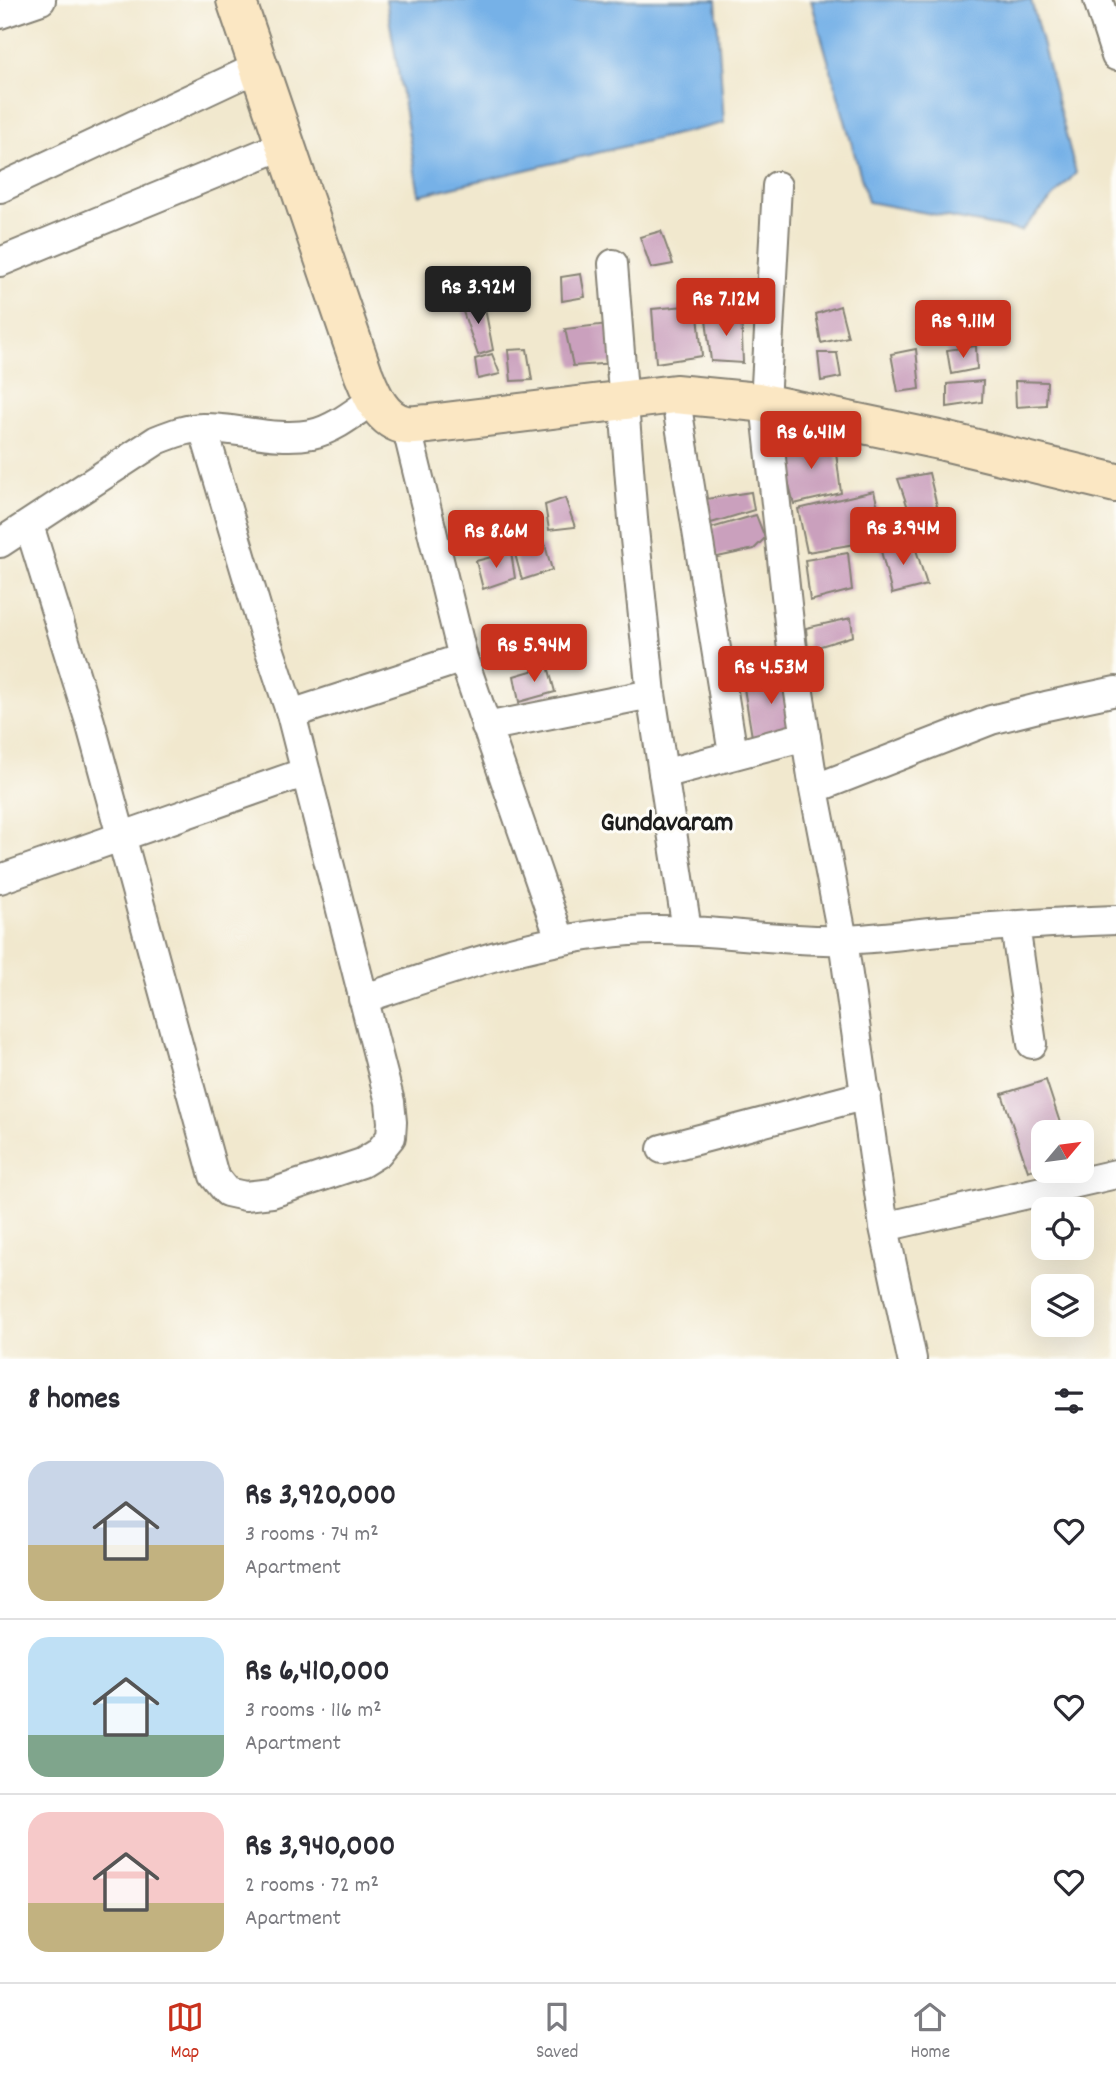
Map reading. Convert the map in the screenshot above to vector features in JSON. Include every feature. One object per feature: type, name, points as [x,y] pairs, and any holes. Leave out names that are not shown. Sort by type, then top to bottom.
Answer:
[{"type":"main road","points":[[236,0],[374,399],[388,418],[406,425],[674,394],[765,403],[944,441],[1116,483]]},
{"type":"street","points":[[0,14],[41,0]]},
{"type":"street","points":[[1098,0],[1116,56]]},
{"type":"street","points":[[0,188],[258,67]]},
{"type":"street","points":[[0,262],[284,145]]},
{"type":"street","points":[[776,186],[765,403],[791,641],[814,789],[843,940],[884,1227],[912,1359]]},
{"type":"street","points":[[613,264],[633,519],[651,694],[687,930]]},
{"type":"street","points":[[674,394],[733,754]]},
{"type":"street","points":[[0,543],[157,440],[178,432],[203,428],[293,436],[314,433],[339,423],[374,399]]},
{"type":"street","points":[[406,425],[463,658],[560,939]]},
{"type":"street","points":[[29,525],[90,722],[214,1176],[227,1192],[245,1196],[272,1193],[362,1163],[378,1153],[391,1136],[390,1102],[291,714],[203,428]]},
{"type":"street","points":[[291,714],[463,658]]},
{"type":"street","points":[[814,789],[991,720],[1116,691]]},
{"type":"street","points":[[486,727],[651,694]]},
{"type":"street","points":[[663,774],[806,736]]},
{"type":"street","points":[[0,879],[306,772]]},
{"type":"street","points":[[363,999],[476,960],[560,939],[631,931],[687,930],[798,940],[843,940],[1015,925],[1116,920]]},
{"type":"street","points":[[1015,925],[1032,1044]]},
{"type":"street","points":[[663,1149],[866,1095]]},
{"type":"street","points":[[884,1227],[1116,1174]]},
{"type":"water","points":[[386,0],[716,0],[724,123],[419,195]]},
{"type":"water","points":[[811,0],[1031,0],[1076,173],[1021,231],[868,202]]},
{"type":"building","points":[[661,231],[673,264],[651,268],[640,237]]},
{"type":"building","points":[[581,274],[585,297],[562,301],[561,277]]},
{"type":"building","points":[[460,303],[484,303],[493,350],[478,355]]},
{"type":"building","points":[[697,305],[702,356],[656,363],[652,309]]},
{"type":"building","points":[[840,306],[848,337],[821,343],[816,314]]},
{"type":"building","points":[[741,310],[743,363],[711,361],[706,319]]},
{"type":"building","points":[[608,324],[615,363],[573,366],[565,329]]},
{"type":"building","points":[[976,346],[977,369],[951,374],[947,350]]},
{"type":"building","points":[[527,349],[532,380],[511,381],[508,350]]},
{"type":"building","points":[[916,349],[920,389],[898,392],[891,354]]},
{"type":"building","points":[[818,353],[837,353],[841,377],[821,381]]},
{"type":"building","points":[[492,354],[500,374],[478,379],[475,359]]},
{"type":"building","points":[[983,381],[982,402],[947,407],[947,384]]},
{"type":"building","points":[[1015,381],[1047,382],[1046,405],[1016,407]]},
{"type":"building","points":[[835,444],[841,493],[794,504],[779,446]]},
{"type":"building","points":[[929,473],[942,527],[916,531],[898,479]]},
{"type":"building","points":[[874,491],[886,539],[807,552],[798,509]]},
{"type":"building","points":[[751,492],[754,510],[708,524],[706,499]]},
{"type":"building","points":[[565,498],[575,527],[549,530],[545,505]]},
{"type":"building","points":[[756,515],[765,538],[754,549],[713,558],[708,529]]},
{"type":"building","points":[[913,540],[927,585],[892,594],[880,547]]},
{"type":"building","points":[[545,545],[552,570],[522,580],[515,554]]},
{"type":"building","points":[[511,552],[515,578],[483,589],[476,561]]},
{"type":"building","points":[[848,553],[852,590],[810,601],[805,560]]},
{"type":"building","points":[[851,618],[853,636],[808,650],[806,628]]},
{"type":"building","points":[[548,666],[555,692],[519,702],[514,676]]},
{"type":"building","points":[[789,671],[799,726],[753,743],[743,682]]},
{"type":"building","points":[[1046,1080],[1059,1120],[1031,1120],[1031,1170],[1028,1171],[1002,1094]]},
{"type":"district","name":"Gundavaram","points":[[667,820]]}]
